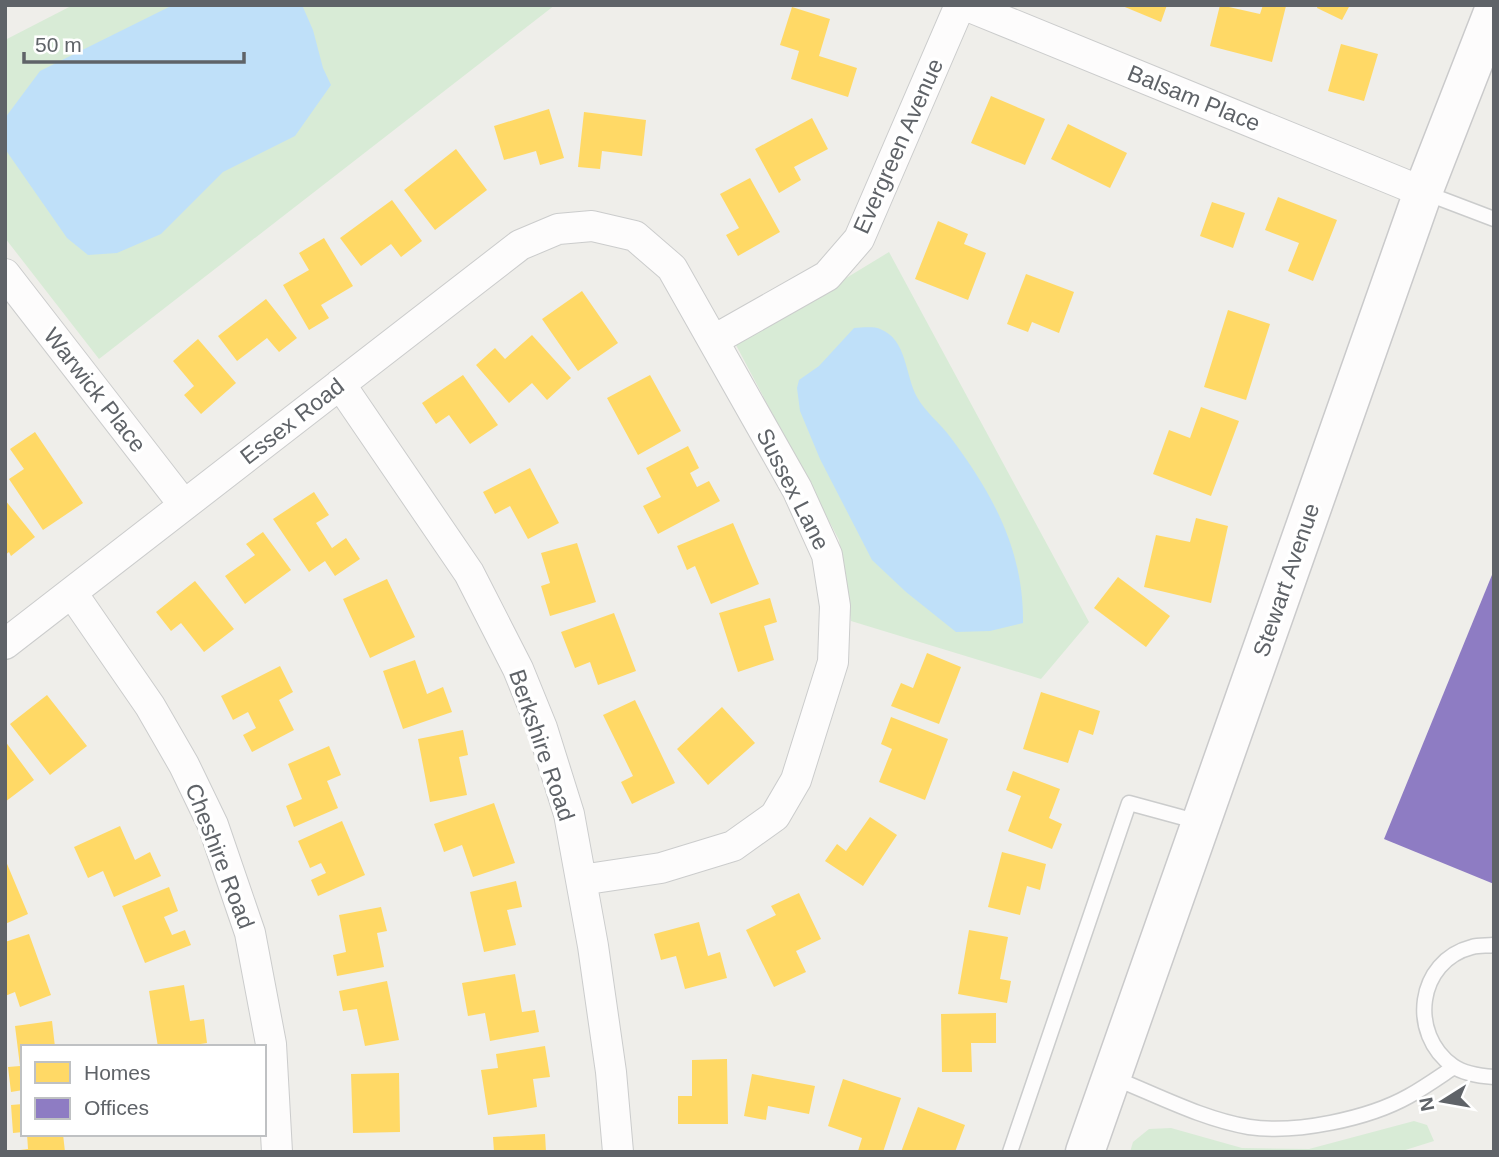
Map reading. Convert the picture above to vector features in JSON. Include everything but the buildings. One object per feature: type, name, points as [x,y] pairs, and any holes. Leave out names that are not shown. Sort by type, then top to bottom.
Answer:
[{"type":"main road","name":"Stewart Avenue","points":[[1085,1152],[1423,192],[1494,10]]},
{"type":"street","name":"Balsam Place","points":[[962,5],[1423,192]]},
{"type":"street","name":"Evergreen Avenue","points":[[714,340],[827,276],[859,239],[962,5]]},
{"type":"street","name":"Sussex Lane","points":[[581,880],[661,868],[733,846],[775,816],[796,779],[833,662],[835,606],[827,555],[797,489],[672,268],[635,236],[592,226]]},
{"type":"street","name":"Essex Road","points":[[5,644],[520,245],[558,229],[592,226]]},
{"type":"street","name":"Warwick Place","points":[[5,274],[184,505]]},
{"type":"street","name":"Berkshire Road","points":[[340,384],[469,573],[518,669],[542,728],[569,814],[593,946],[611,1072],[618,1152]]},
{"type":"street","name":"Cheshire Road","points":[[72,593],[150,706],[184,765],[213,825],[250,933],[271,1044],[277,1152]]},
{"type":"lane","points":[[1423,192],[1494,219]]},
{"type":"lane","points":[[1010,1152],[1129,803],[1200,823]]},
{"type":"lane","points":[[1494,945],[1473,947],[1452,956],[1436,971],[1426,990],[1423,1012],[1427,1034],[1438,1053],[1454,1067],[1474,1075],[1494,1077]]},
{"type":"lane","points":[[1111,1077],[1209,1115],[1249,1127],[1277,1128],[1315,1125],[1370,1112],[1408,1097],[1454,1067]]},
{"type":"green space","points":[[73,5],[555,5],[99,359],[5,238],[5,40]]},
{"type":"green space","points":[[889,252],[1089,622],[1041,679],[851,621],[839,540],[736,345]]},
{"type":"green space","points":[[1414,1121],[1427,1125],[1434,1141],[1399,1152],[1130,1152],[1133,1142],[1149,1129],[1171,1128],[1242,1148],[1309,1149]]},
{"type":"water","points":[[173,5],[302,5],[331,85],[295,136],[223,172],[161,234],[117,253],[88,255],[67,238],[5,149],[5,118],[40,71]]},
{"type":"water","points":[[854,328],[877,328],[889,334],[895,341],[904,358],[917,397],[951,438],[993,502],[1012,548],[1018,572],[1023,623],[990,631],[956,632],[906,592],[872,560],[820,459],[800,411],[797,388],[799,380],[819,366]]}]
